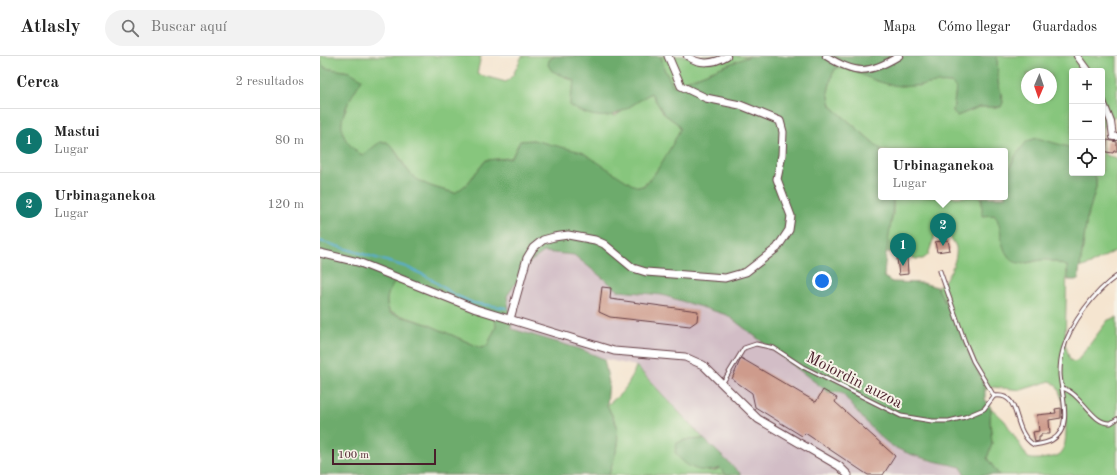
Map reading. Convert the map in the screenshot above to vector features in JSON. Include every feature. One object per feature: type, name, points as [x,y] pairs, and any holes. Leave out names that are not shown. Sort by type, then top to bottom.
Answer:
[{"type":"street","points":[[510,319],[527,258],[533,248],[543,240],[568,235],[595,240],[604,244],[633,268],[646,272],[725,278],[746,272],[777,248],[790,230],[791,216],[777,179],[783,132],[780,121],[740,105],[706,98],[681,86],[668,56]]},
{"type":"street","points":[[687,56],[693,61],[705,63],[718,61],[727,56]]},
{"type":"street","points":[[826,56],[852,69],[870,70],[884,65],[899,56]]},
{"type":"street","points":[[1077,56],[1086,68]]},
{"type":"street","points":[[1104,104],[1111,122],[1113,137],[1117,137]]},
{"type":"street","points":[[320,253],[358,262],[476,310],[614,351],[685,357],[703,365],[758,419],[839,466],[848,475]]},
{"type":"lane","points":[[940,271],[965,342],[994,396],[1006,396],[1011,400],[1022,435],[1034,445],[1052,440],[1062,429],[1065,416],[1060,373],[1063,350],[1071,332],[1093,297],[1117,276]]},
{"type":"lane","name":"Moiordin auzoa","points":[[722,384],[744,348],[756,344],[774,348],[803,367],[900,416],[932,422],[965,418],[984,409],[994,396]]},
{"type":"lane","points":[[1062,388],[1072,391],[1100,422],[1111,423],[1117,419]]},
{"type":"shaded area","points":[[544,252],[574,255],[619,291],[662,295],[727,315],[828,392],[842,393],[863,419],[894,447],[924,459],[961,467],[965,475],[742,475],[704,439],[636,366],[604,359],[512,329],[507,296],[530,262]]},
{"type":"green space","points":[[320,56],[481,56],[477,74],[506,82],[513,75],[522,56],[555,56],[549,60],[566,78],[575,81],[570,98],[615,116],[651,93],[664,114],[678,124],[680,129],[668,153],[656,172],[644,185],[639,187],[631,185],[619,177],[533,140],[520,141],[510,158],[486,160],[467,184],[456,193],[419,181],[410,173],[394,149],[387,142],[380,143],[363,155],[349,145],[343,135],[341,124],[342,116],[347,106],[350,72],[325,68],[320,61]]},
{"type":"green space","points":[[555,56],[661,56],[664,69],[673,86],[750,56],[997,56],[998,82],[1003,102],[1001,107],[979,107],[957,116],[953,111],[956,88],[951,83],[899,86],[880,82],[846,68],[836,68],[832,75],[828,92],[831,106],[880,148],[878,148],[878,200],[893,200],[884,277],[892,282],[922,283],[937,287],[971,352],[985,390],[985,399],[991,408],[990,421],[992,444],[987,458],[999,475],[965,475],[961,467],[920,457],[889,444],[860,415],[842,393],[828,392],[727,315],[662,295],[619,291],[574,255],[544,252],[530,262],[507,296],[512,329],[580,349],[604,359],[609,383],[607,405],[617,426],[618,445],[609,475],[320,475],[320,61],[325,68],[350,72],[362,79],[344,112],[342,121],[342,130],[345,138],[351,146],[363,155],[380,142],[387,142],[412,175],[432,187],[455,193],[467,184],[486,160],[510,158],[520,141],[533,140],[582,152],[636,186],[640,187],[649,182],[659,168],[680,129],[678,124],[664,114],[651,93],[613,115],[594,116],[583,112],[570,106],[570,98],[575,81],[552,71],[548,65],[549,60]],"holes":[[[397,279],[495,318],[496,327],[487,346],[481,348],[427,324],[390,313],[387,304],[389,291]]]},
{"type":"green space","points":[[661,56],[750,56],[673,86],[664,69]]},
{"type":"green space","points":[[997,56],[1117,56],[1117,116],[1112,118],[1105,126],[1105,68],[1069,68],[1069,149],[1016,155],[1008,170],[1008,148],[880,148],[831,106],[828,92],[832,75],[836,68],[842,67],[918,86],[941,82],[951,83],[956,88],[953,111],[957,116],[979,107],[1001,107],[1003,102],[998,82]]},
{"type":"green space","points":[[1037,138],[1069,147],[1069,176],[1094,176],[1096,178],[1096,188],[1087,218],[1078,280],[1068,280],[1067,266],[1053,261],[1041,260],[1021,263],[1012,260],[1008,256],[1003,246],[999,225],[995,215],[982,216],[982,200],[1008,200],[1008,170],[1016,155],[1027,141]]},
{"type":"green space","points":[[1105,155],[1117,158],[1117,250],[1080,268],[1087,218],[1096,188],[1096,178],[1094,176],[1105,176]]},
{"type":"green space","points":[[893,200],[981,200],[1000,222],[1002,242],[1022,264],[1046,259],[1067,266],[1065,344],[1070,360],[1074,362],[1078,360],[1108,320],[1117,317],[1117,475],[999,475],[987,458],[992,444],[990,421],[991,408],[1005,421],[1028,458],[1037,459],[1054,457],[1061,453],[1066,438],[1065,414],[1063,402],[1059,392],[1055,385],[1050,381],[1021,390],[993,387],[985,390],[971,352],[937,287],[945,280],[954,264],[956,252],[955,245],[945,232],[936,232],[928,255],[923,259],[916,259],[901,252],[885,252],[893,214]]},
{"type":"green space","points":[[396,279],[495,318],[496,327],[487,346],[481,348],[427,324],[390,312],[387,299],[389,291]]},
{"type":"green space","points":[[636,366],[704,439],[684,440],[712,472],[720,468],[726,475],[609,475],[618,445],[617,425],[607,405],[625,388]]},
{"type":"green space","points":[[704,439],[742,475],[726,475],[720,468],[707,471],[694,469],[679,458],[675,452],[677,443],[684,440]]},
{"type":"building","points":[[1107,140],[1117,142],[1117,151],[1114,151],[1113,153],[1106,152]]},
{"type":"building","points":[[948,240],[950,250],[937,252],[935,242]]},
{"type":"building","points":[[907,257],[908,274],[899,275],[897,258]]},
{"type":"building","points":[[602,287],[611,288],[610,299],[698,311],[697,321],[690,326],[610,317],[599,312]]},
{"type":"building","points":[[741,358],[816,402],[823,390],[837,398],[835,402],[895,456],[883,475],[868,475],[805,433],[802,436],[755,407],[752,393],[732,379]]},
{"type":"building","points":[[1061,408],[1061,418],[1049,420],[1050,434],[1041,434],[1039,441],[1035,442],[1033,432],[1039,431],[1037,415],[1056,413],[1055,409]]},
{"type":"waterway","points":[[320,241],[406,267],[426,276],[453,294],[473,303],[506,308]]},
{"type":"place","name":"Urbinaganekoa","points":[[943,246]]},
{"type":"place","name":"Mastui","points":[[903,266]]}]
